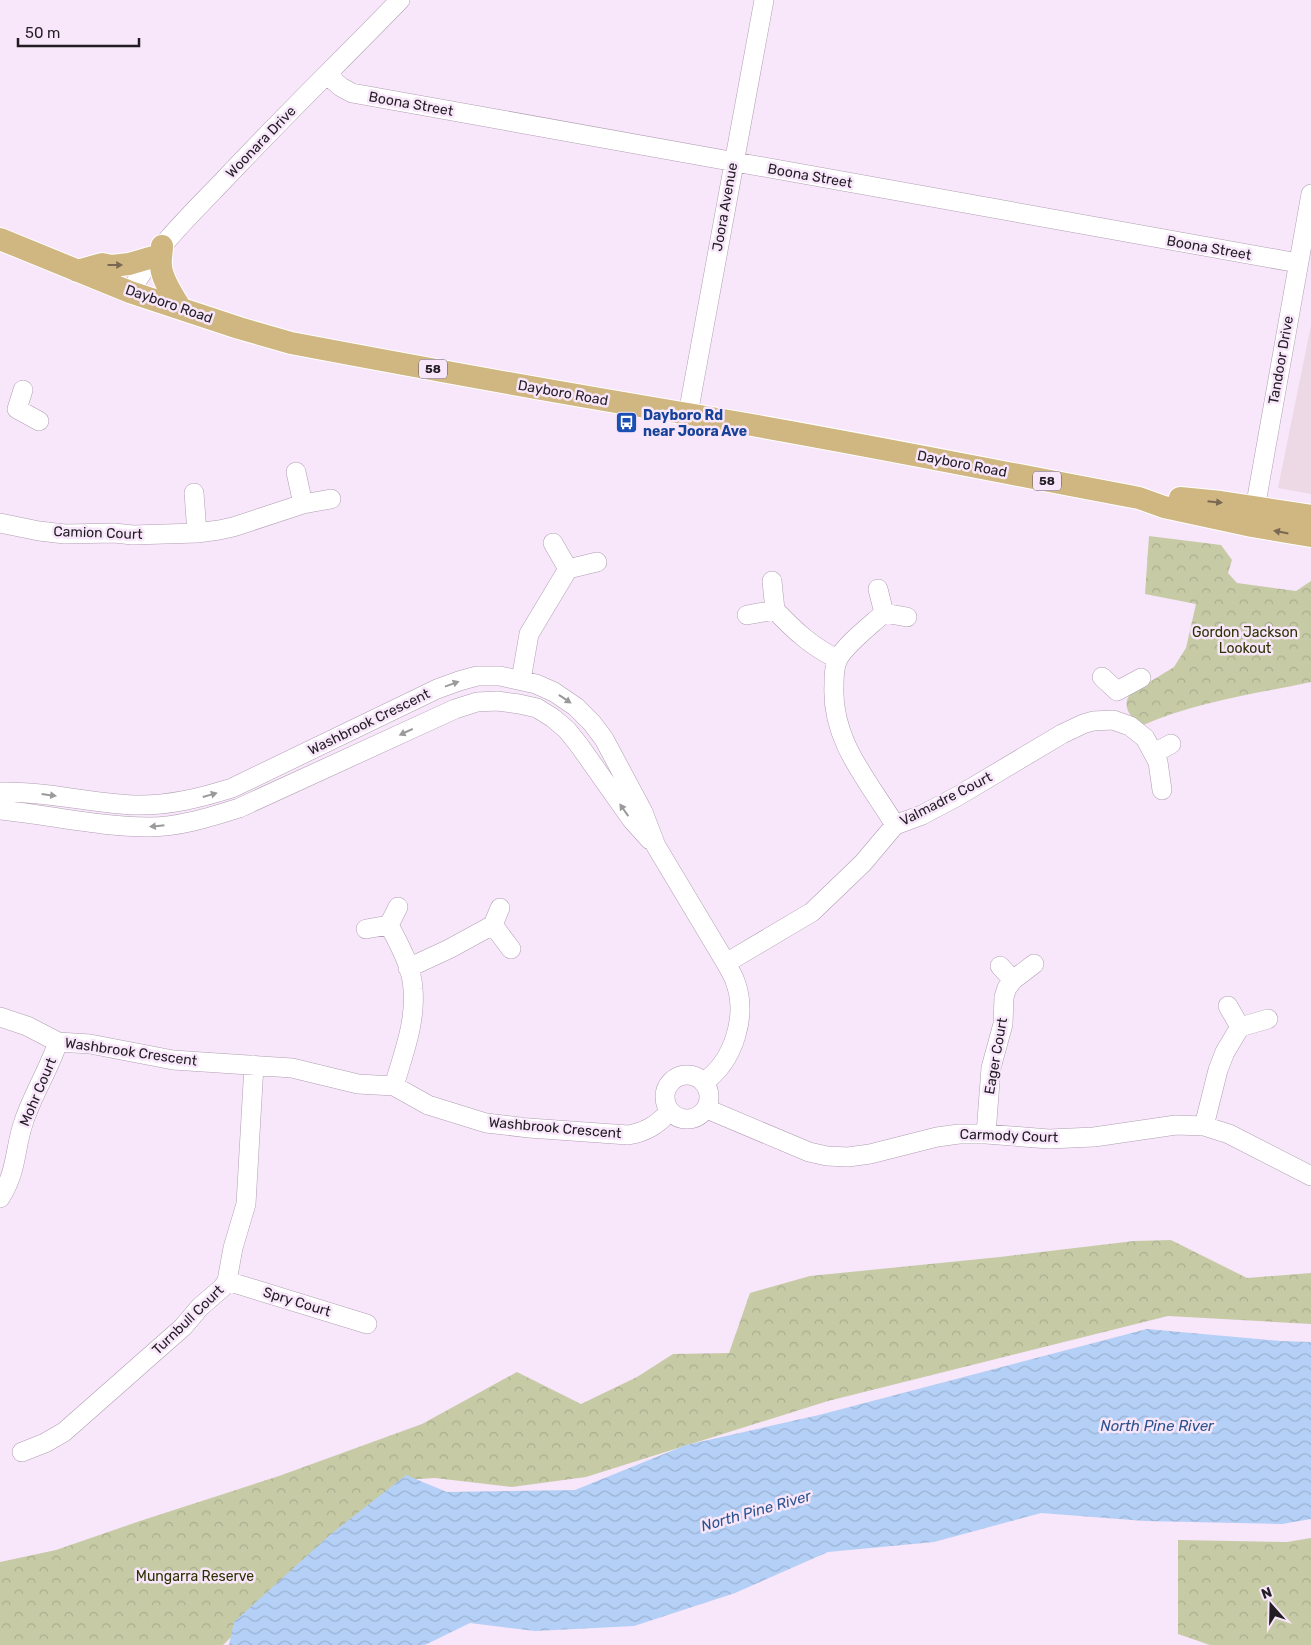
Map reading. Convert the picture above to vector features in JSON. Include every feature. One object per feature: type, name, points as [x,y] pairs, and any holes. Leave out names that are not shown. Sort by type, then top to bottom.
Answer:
[{"type":"main road","name":"Dayboro Road","points":[[0,239],[130,292],[291,343],[1140,498],[1165,496],[1221,502],[1254,517],[1311,536]]},
{"type":"main road","points":[[76,271],[102,264],[112,266],[129,264],[157,252],[162,273],[169,289],[182,309]]},
{"type":"main road","name":"Dayboro Road","points":[[1254,517],[1311,516]]},
{"type":"street","name":"Woonara Drive","points":[[130,292],[140,274],[157,252],[255,148],[400,0]]},
{"type":"street","name":"Joora Avenue","points":[[688,414],[764,0]]},
{"type":"street","name":"Boona Street","points":[[327,76],[352,93],[1298,264]]},
{"type":"street","name":"Tandoor Drive","points":[[1254,517],[1311,194]]},
{"type":"street","points":[[23,390],[8,409],[39,421]]},
{"type":"street","points":[[296,472],[303,504]]},
{"type":"street","points":[[194,493],[197,532]]},
{"type":"street","name":"Camion Court","points":[[0,523],[65,534],[114,533],[133,535],[197,532],[233,527],[303,504],[331,498]]},
{"type":"street","points":[[553,543],[568,569]]},
{"type":"street","points":[[521,680],[528,634],[568,569],[596,562]]},
{"type":"street","points":[[772,581],[775,610],[813,646],[838,659]]},
{"type":"street","points":[[878,589],[884,613]]},
{"type":"street","points":[[747,616],[775,610]]},
{"type":"street","points":[[884,613],[907,616]]},
{"type":"street","points":[[884,613],[844,650],[838,659],[833,692],[837,724],[848,752],[895,826]]},
{"type":"street","name":"Washbrook Crescent","points":[[0,792],[25,792],[134,805],[168,804],[200,798],[232,788],[437,689],[458,681],[477,676],[500,676],[536,684],[554,692],[576,707],[592,723],[604,739],[644,812],[656,846],[736,982],[739,1002],[739,1020],[736,1037],[720,1067],[704,1082]]},
{"type":"street","points":[[1102,677],[1117,691]]},
{"type":"street","points":[[1117,691],[1141,678]]},
{"type":"street","points":[[1117,691],[1113,720],[1130,726],[1162,749],[1160,773],[1162,790]]},
{"type":"street","name":"Washbrook Crescent","points":[[0,810],[116,825],[150,827],[209,817],[239,808],[455,709],[477,702],[497,701],[537,708],[553,718],[579,745],[632,820],[656,846]]},
{"type":"street","name":"Valmadre Court","points":[[726,963],[812,912],[863,863],[895,826],[922,815],[958,796],[1074,728],[1093,721],[1113,720]]},
{"type":"street","points":[[389,925],[398,907]]},
{"type":"street","points":[[408,968],[450,950],[496,916],[511,949]]},
{"type":"street","points":[[366,930],[389,925]]},
{"type":"street","points":[[389,925],[408,968],[414,988],[414,1013],[394,1086]]},
{"type":"street","name":"Eager Court","points":[[986,1134],[991,1068],[1003,1024],[1004,997],[1007,988],[1006,973],[1034,964]]},
{"type":"street","points":[[1228,1006],[1240,1027]]},
{"type":"street","name":"Washbrook Crescent","points":[[0,1017],[27,1026],[58,1042],[90,1044],[173,1060],[292,1068],[358,1084],[394,1086],[418,1101],[449,1113],[486,1122],[529,1128],[628,1136],[654,1127],[669,1112]]},
{"type":"street","points":[[1204,1126],[1218,1070],[1240,1027],[1268,1019]]},
{"type":"street","name":"Mohr Court","points":[[0,1198],[9,1184],[24,1118],[52,1060],[58,1042]]},
{"type":"street","name":"Turnbull Court","points":[[22,1452],[45,1443],[64,1432],[183,1327],[200,1307],[222,1288],[227,1281],[233,1248],[246,1204],[254,1065]]},
{"type":"street","points":[[683,1075],[691,1075],[704,1082],[710,1095],[706,1109],[696,1118],[682,1119],[669,1112],[664,1097],[666,1090],[676,1078],[683,1075]]},
{"type":"street","name":"Carmody Court","points":[[706,1109],[809,1152],[827,1156],[848,1157],[870,1154],[937,1137],[986,1134],[1050,1139],[1094,1137],[1176,1125],[1204,1126],[1229,1134],[1311,1176]]},
{"type":"street","name":"Spry Court","points":[[227,1281],[367,1324]]},
{"type":"shaded area","points":[[1311,325],[1311,494],[1278,488]]},
{"type":"green space","name":"Gordon Jackson Lookout","points":[[1149,536],[1221,545],[1232,560],[1228,573],[1237,583],[1296,591],[1311,581],[1311,682],[1203,705],[1141,726],[1128,712],[1127,699],[1130,694],[1174,667],[1186,648],[1196,604],[1145,594]]},
{"type":"green space","name":"Mungarra Reserve","points":[[1171,1240],[1247,1278],[1311,1273],[1311,1324],[1168,1316],[828,1401],[586,1477],[512,1487],[435,1478],[404,1480],[304,1564],[223,1645],[0,1645],[0,1562],[56,1550],[279,1476],[422,1424],[517,1372],[581,1404],[637,1377],[673,1354],[729,1353],[750,1293],[810,1276],[1000,1257],[1134,1241]]},
{"type":"green space","points":[[1311,1538],[1311,1645],[1210,1645],[1178,1634],[1178,1540],[1287,1542]]},
{"type":"water","name":"North Pine River","points":[[1147,1329],[1311,1342],[1311,1519],[1282,1524],[1145,1521],[1041,1513],[934,1542],[828,1552],[735,1593],[634,1626],[535,1631],[470,1623],[425,1645],[229,1645],[234,1622],[331,1534],[406,1475],[447,1492],[575,1490],[686,1445],[819,1415]]},
{"type":"place","name":"Dayboro Rd near Joora Ave","points":[[627,423]]}]
